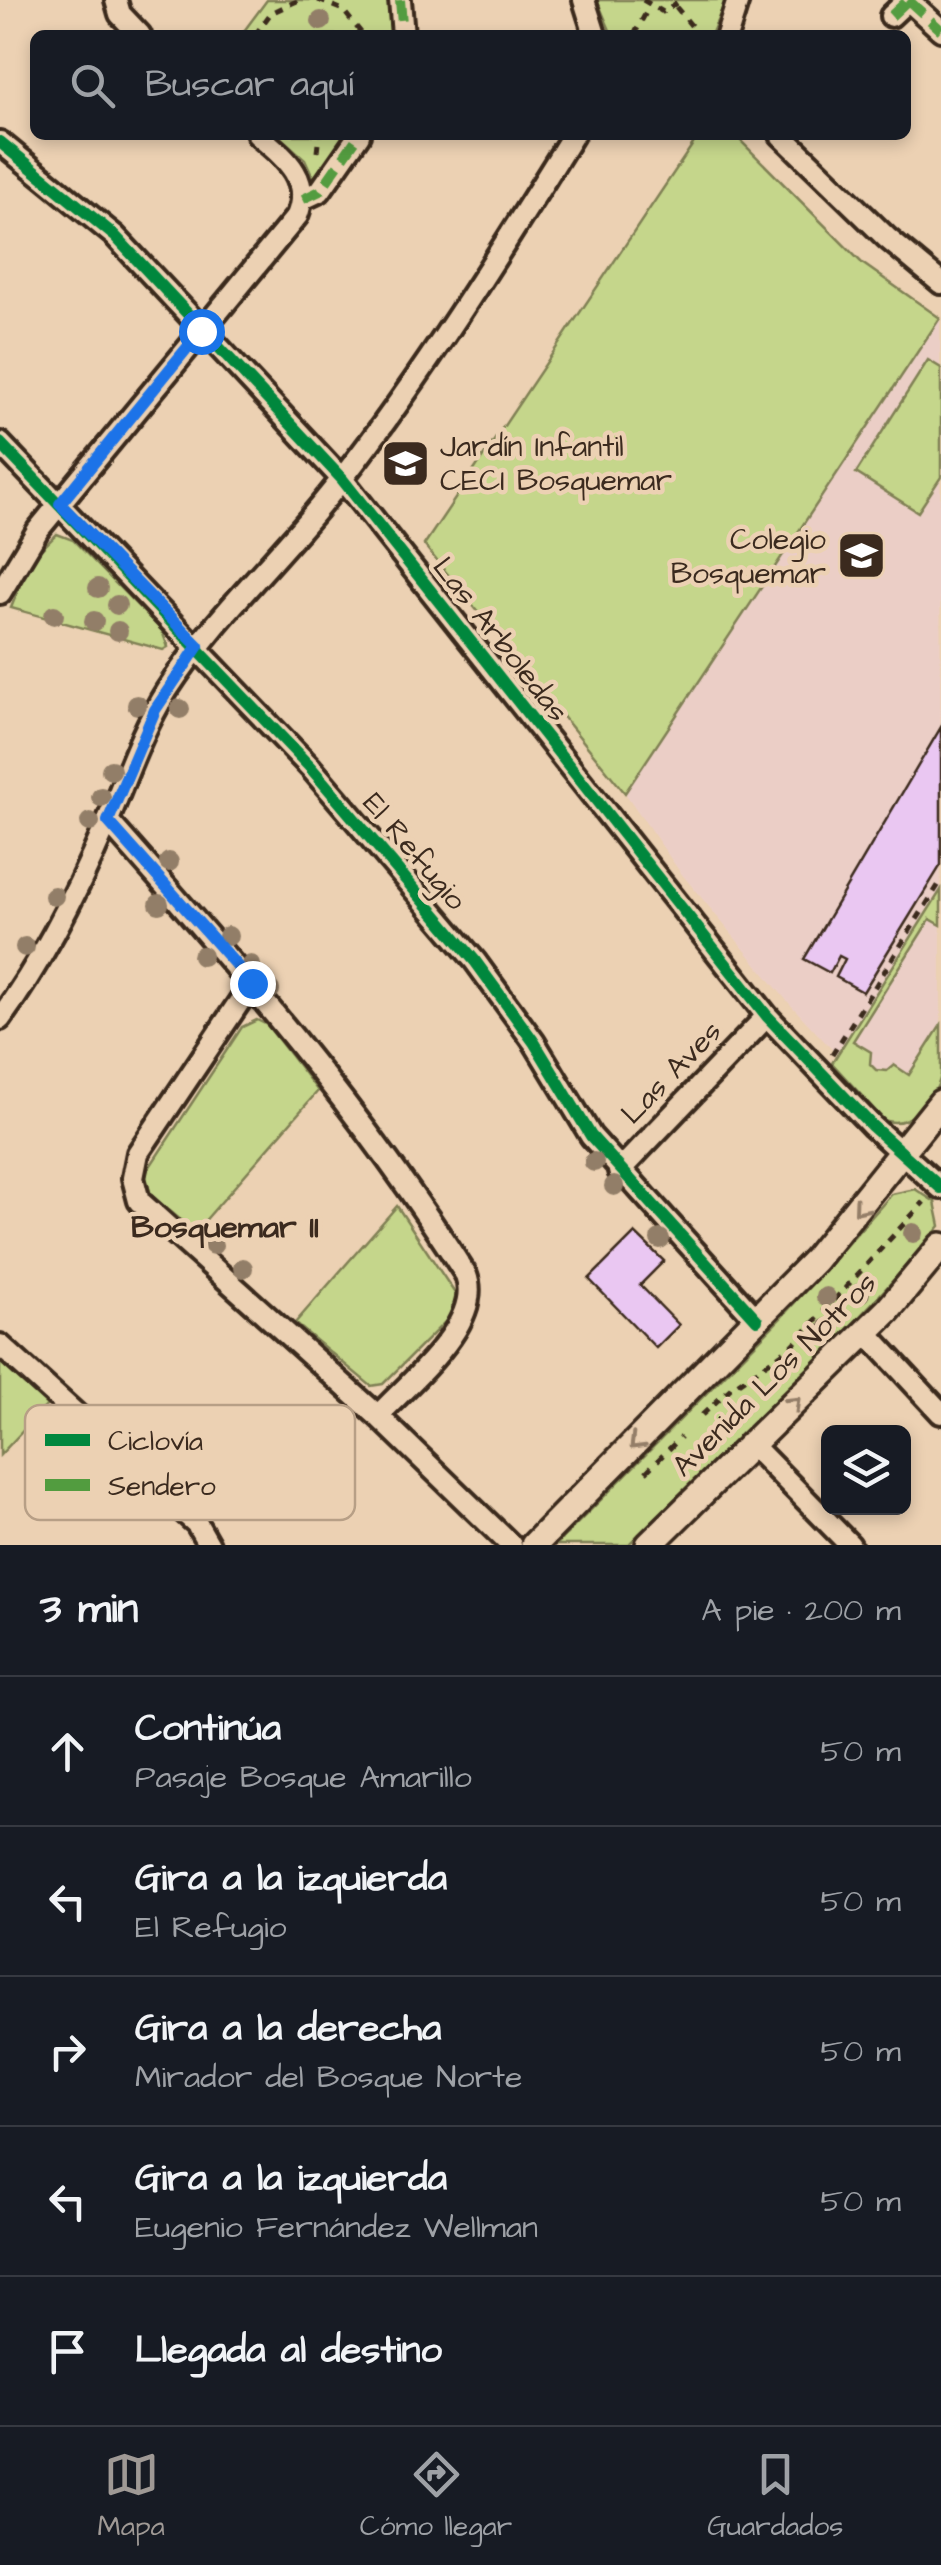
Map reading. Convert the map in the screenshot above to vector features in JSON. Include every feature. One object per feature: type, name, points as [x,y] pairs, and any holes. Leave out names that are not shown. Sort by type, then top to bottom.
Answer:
[{"type":"street","points":[[116,0],[120,14],[135,30]]},
{"type":"street","points":[[400,0],[403,30]]},
{"type":"street","points":[[584,0],[593,30]]},
{"type":"street","points":[[729,30],[738,0]]},
{"type":"street","points":[[892,16],[908,0],[941,30]]},
{"type":"street","points":[[0,593],[20,554],[201,331],[292,226],[302,198],[296,172],[263,140]]},
{"type":"street","points":[[302,198],[320,191],[356,140]]},
{"type":"street","points":[[0,1019],[60,923],[155,710],[198,646],[342,479],[484,276],[570,140]]},
{"type":"street","points":[[787,140],[887,238],[941,282]]},
{"type":"street","name":"Las Arboledas","points":[[0,142],[115,236],[342,479],[767,1016],[820,1074],[939,1186]]},
{"type":"street","name":"El Refugio","points":[[0,443],[311,768],[475,961],[534,1042],[591,1136],[757,1320]]},
{"type":"street","points":[[108,821],[252,983],[359,1122],[469,1284],[465,1320],[378,1416]]},
{"type":"street","points":[[252,983],[138,1153],[135,1191],[146,1209],[378,1416],[511,1545]]},
{"type":"street","name":"Las Aves","points":[[619,1170],[767,1016]]},
{"type":"street","name":"Avenida Los Notros","points":[[534,1545],[816,1260],[904,1156],[941,1103]]},
{"type":"street","name":"Avenida Los Notros","points":[[649,1545],[866,1332],[941,1246]]},
{"type":"street","points":[[866,1332],[941,1413]]},
{"type":"street","points":[[0,1345],[66,1405]]},
{"type":"street","points":[[752,1444],[850,1545]]},
{"type":"street","points":[[193,1520],[209,1545]]},
{"type":"path","points":[[259,30],[271,13],[298,0]]},
{"type":"path","points":[[318,0],[343,10],[359,30]]},
{"type":"path","points":[[642,0],[649,8],[662,12],[681,0]]},
{"type":"path","points":[[676,6],[695,30]]},
{"type":"path","points":[[637,30],[649,8]]},
{"type":"path","points":[[820,1074],[941,881]]},
{"type":"path","points":[[695,1422],[731,1388],[801,1337],[939,1186]]},
{"type":"path","points":[[635,1484],[683,1435]]},
{"type":"shaded area","name":"Colegio Bosquemar","points":[[940,318],[941,1036],[893,1115],[788,1002],[680,872],[625,793]]},
{"type":"green space","points":[[267,0],[389,0],[392,30],[245,30]]},
{"type":"green space","points":[[597,0],[726,0],[713,30],[610,30]]},
{"type":"green space","points":[[284,140],[344,140],[315,181],[305,159]]},
{"type":"green space","points":[[696,140],[740,140],[862,263],[940,318],[625,793],[424,545]]},
{"type":"green space","points":[[928,360],[941,368],[941,477],[918,512],[856,473]]},
{"type":"green space","points":[[57,534],[73,540],[162,631],[168,647],[163,650],[11,608],[30,560]]},
{"type":"green space","points":[[941,890],[941,925],[930,919],[853,1041],[871,1052],[870,1064],[876,1070],[887,1071],[894,1065],[909,1075],[941,1025],[941,1075],[934,1094],[903,1121],[884,1120],[832,1063]]},
{"type":"green space","points":[[257,1020],[267,1025],[318,1091],[195,1232],[151,1195],[145,1174],[242,1027]]},
{"type":"green space","points":[[915,1189],[935,1202],[940,1226],[866,1310],[788,1389],[628,1545],[556,1545],[781,1318],[892,1194]]},
{"type":"green space","points":[[397,1206],[458,1298],[450,1317],[383,1384],[371,1386],[295,1323]]},
{"type":"green space","points":[[0,1362],[47,1405],[25,1405],[25,1428],[0,1455]]},
{"type":"building","points":[[941,727],[941,865],[863,992],[836,977],[845,959],[839,956],[830,973],[804,959]]},
{"type":"building","points":[[635,1233],[664,1261],[640,1285],[679,1325],[656,1348],[589,1279]]},
{"type":"marked path","points":[[400,0],[403,30]]},
{"type":"marked path","points":[[908,0],[941,30]]},
{"type":"marked path","points":[[891,16],[908,0]]},
{"type":"marked path","points":[[303,199],[320,191],[356,140]]},
{"type":"cycle path","points":[[0,142],[115,236],[342,479],[767,1016],[872,1126],[941,1188]]},
{"type":"cycle path","points":[[0,443],[311,768],[475,961],[534,1042],[591,1136],[757,1320]]},
{"type":"place","name":"Jardín Infantil CECI Bosquemar","points":[[405,463]]},
{"type":"place","name":"Colegio Bosquemar","points":[[861,556]]},
{"type":"district","name":"Bosquemar II","points":[[225,1226]]},
{"type":"route","points":[[201,331],[60,504],[198,646],[155,710],[108,821],[252,983]]}]
